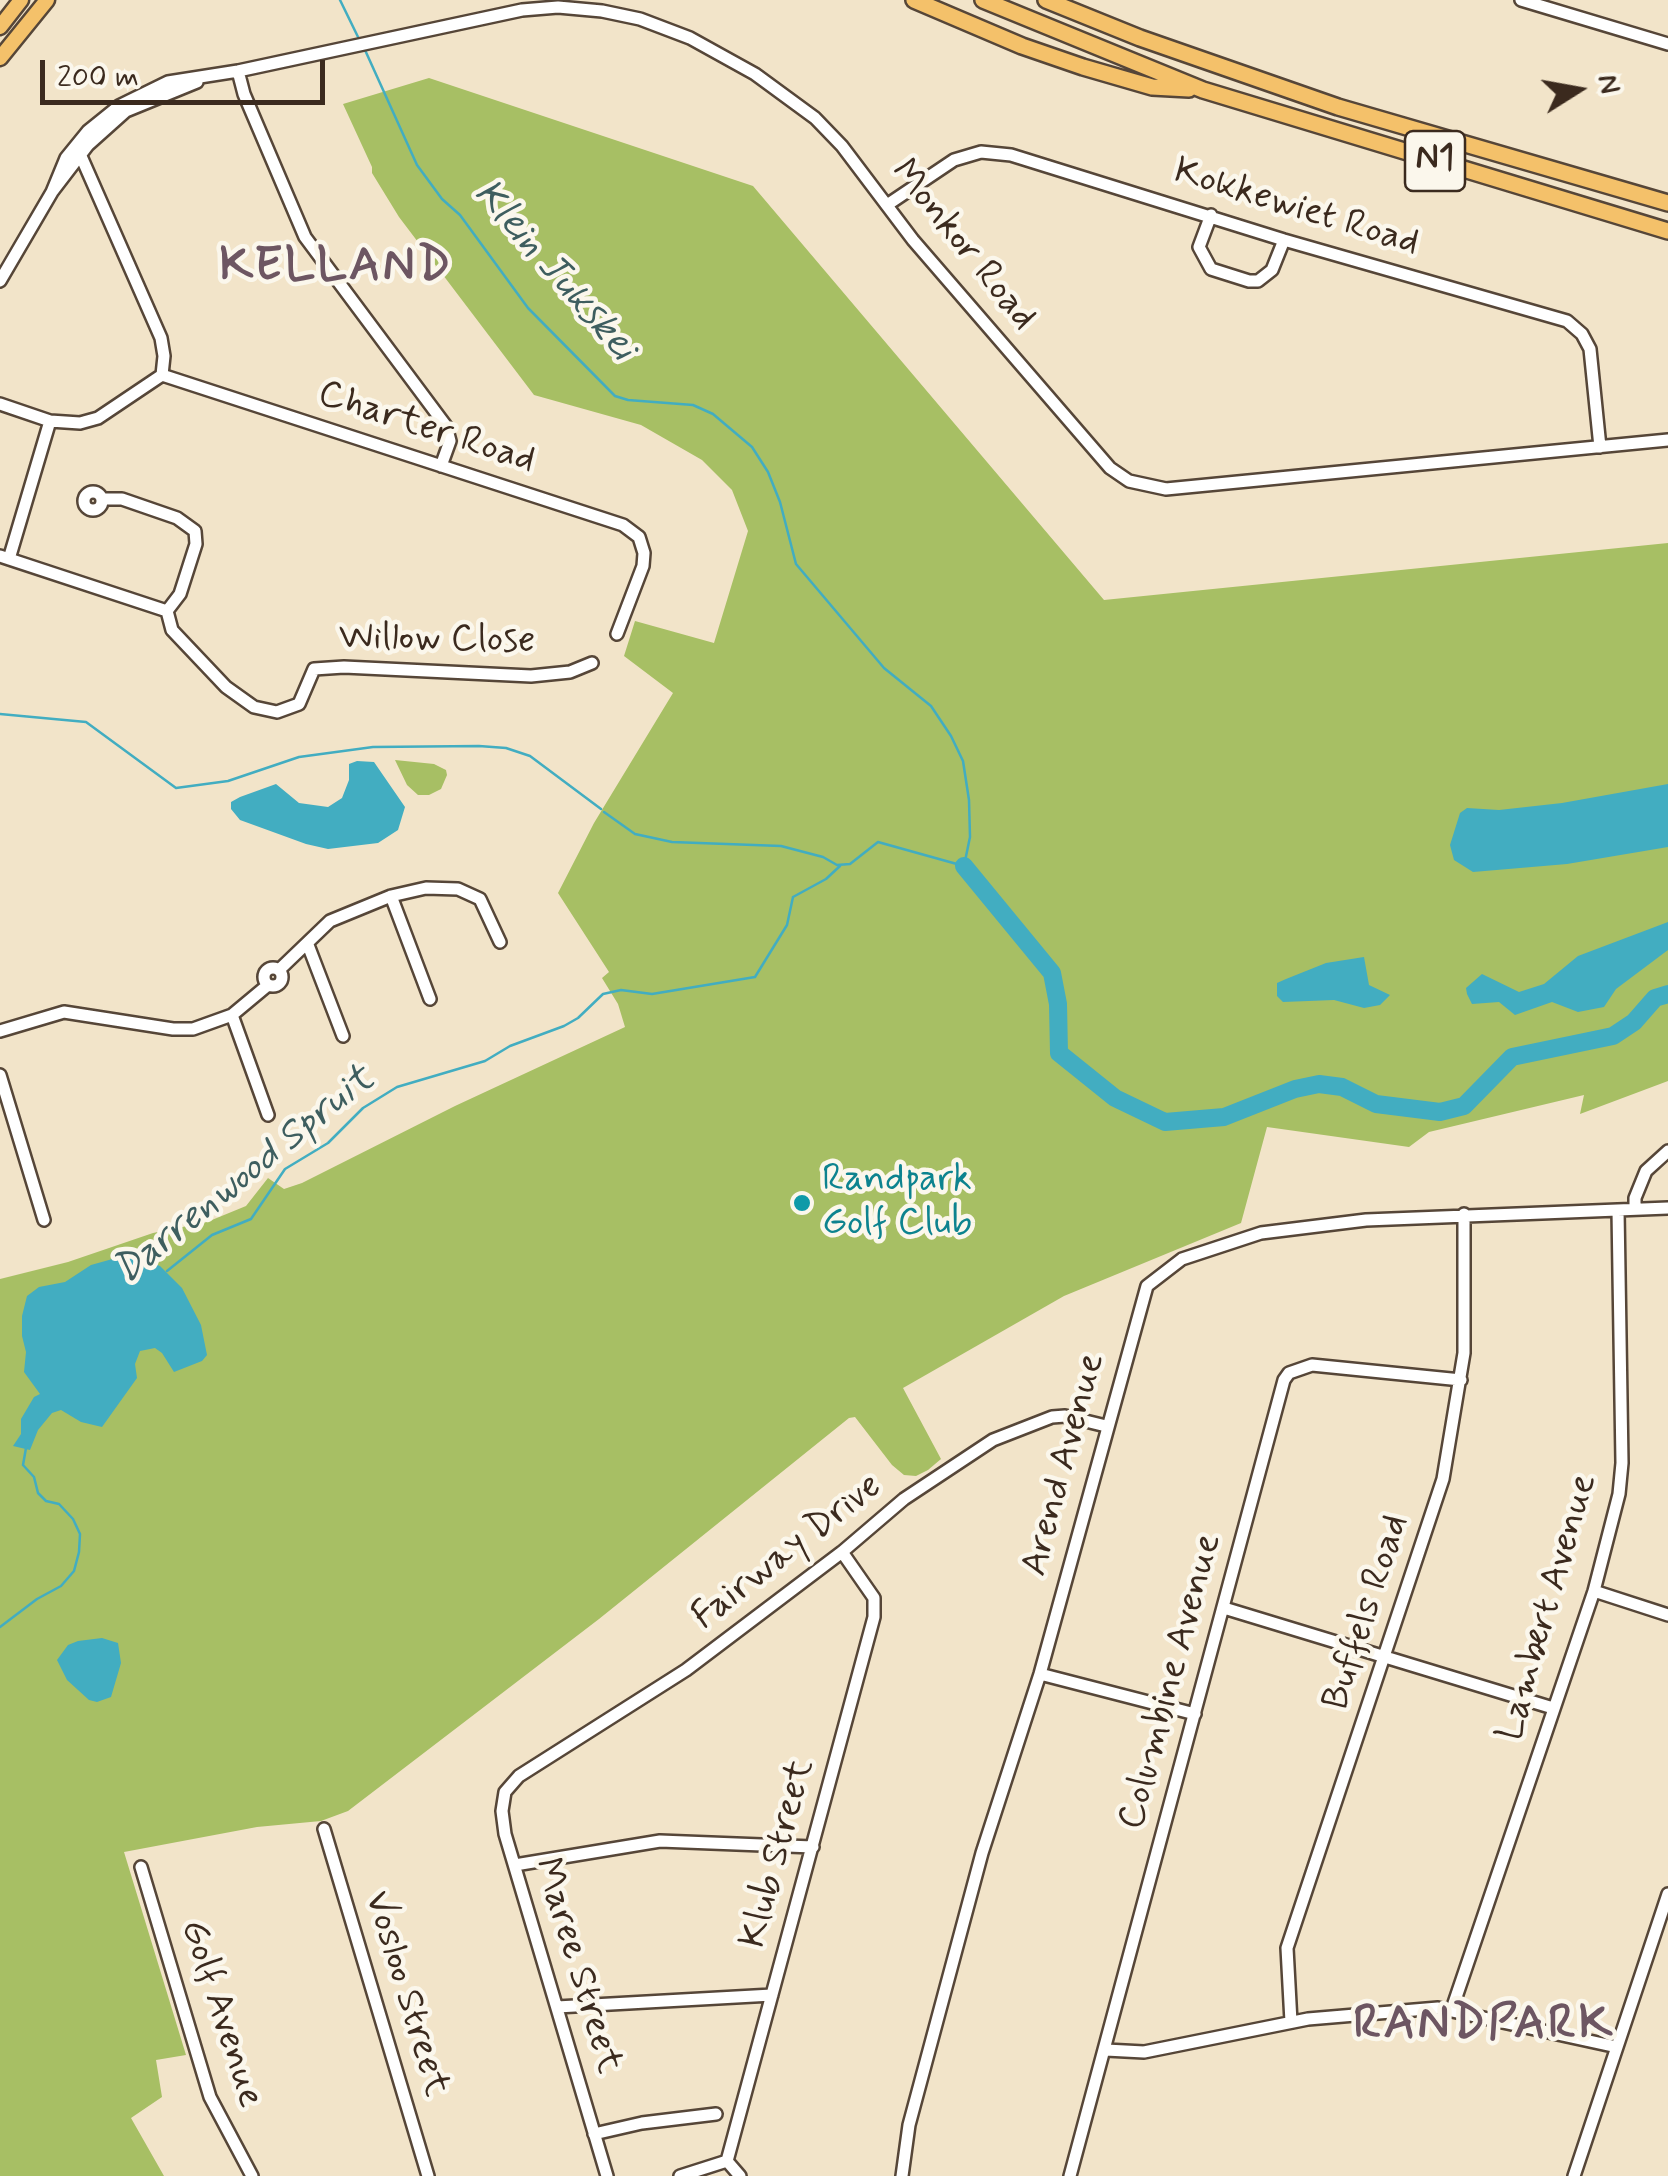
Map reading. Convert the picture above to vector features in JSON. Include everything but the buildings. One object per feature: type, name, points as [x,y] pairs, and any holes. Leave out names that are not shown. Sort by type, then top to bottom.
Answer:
[{"type":"highway","points":[[914,0],[1022,46],[1082,66],[1152,86],[1203,90]]},
{"type":"highway","name":"N1","points":[[983,0],[1203,90],[1668,231]]},
{"type":"highway","name":"N1","points":[[1046,0],[1140,38],[1338,106],[1668,203]]},
{"type":"main road","points":[[0,27],[21,0]]},
{"type":"main road","points":[[0,58],[46,0]]},
{"type":"street","points":[[1521,0],[1668,44]]},
{"type":"street","name":"Monkor Road","points":[[52,192],[56,176],[74,147],[118,106],[168,82],[544,8],[602,10],[640,19],[715,50],[795,103],[842,146],[913,240],[1110,468],[1144,486],[1166,489],[1668,440]]},
{"type":"street","points":[[238,71],[244,94],[305,237],[446,426],[450,441],[441,466]]},
{"type":"street","name":"Monkor Road","points":[[0,281],[52,192],[80,154],[126,111],[211,76]]},
{"type":"street","name":"Kokkewiet Road","points":[[887,204],[954,160],[990,152],[1035,161],[1284,240],[1567,322],[1582,334],[1590,349],[1600,447]]},
{"type":"street","points":[[0,404],[50,421],[80,423],[98,418],[162,376],[161,338],[80,154]]},
{"type":"street","points":[[1211,215],[1200,247],[1211,269],[1249,282],[1258,281],[1272,270],[1284,240]]},
{"type":"street","name":"Charter Road","points":[[162,376],[623,524],[639,537],[644,566],[618,634]]},
{"type":"street","points":[[50,421],[4,558],[167,612],[180,594],[196,544],[195,531],[177,518],[122,499],[102,499]]},
{"type":"street","name":"Willow Close","points":[[167,612],[172,630],[226,688],[247,703],[268,711],[287,711],[300,704],[314,669],[344,666],[532,676],[570,672],[592,663]]},
{"type":"street","points":[[0,1030],[64,1012],[182,1030],[200,1028],[232,1015],[268,985],[266,971],[279,970],[330,921],[391,896],[426,888],[472,893],[486,906],[500,942]]},
{"type":"street","points":[[391,896],[430,999]]},
{"type":"street","points":[[308,944],[343,1036]]},
{"type":"street","points":[[232,1015],[268,1115]]},
{"type":"street","points":[[0,1074],[44,1220]]},
{"type":"street","points":[[1635,1209],[1635,1198],[1646,1171],[1668,1152]]},
{"type":"street","name":"Arend Avenue","points":[[902,2176],[909,2125],[982,1853],[1040,1674],[1142,1294],[1151,1280],[1172,1264],[1262,1232],[1464,1214],[1668,1208]]},
{"type":"street","name":"Lambert Avenue","points":[[1452,2010],[1594,1591],[1619,1494],[1622,1464],[1618,1210]]},
{"type":"street","name":"Buffels Road","points":[[1291,2022],[1286,1948],[1443,1479],[1465,1341],[1464,1214]]},
{"type":"street","name":"Columbine Avenue","points":[[1070,2176],[1280,1390],[1290,1373],[1312,1365],[1460,1380]]},
{"type":"street","name":"Fairway Drive","points":[[519,1776],[686,1670],[842,1552],[904,1499],[1003,1435],[1037,1421],[1065,1416],[1106,1426]]},
{"type":"street","name":"Klub Street","points":[[727,2161],[875,1607],[868,1588],[842,1552]]},
{"type":"street","points":[[1594,1591],[1668,1615]]},
{"type":"street","points":[[1224,1608],[1553,1708]]},
{"type":"street","points":[[1040,1674],[1195,1714]]},
{"type":"street","name":"Maree Street","points":[[519,1776],[502,1800],[505,1834],[607,2176]]},
{"type":"street","name":"Vosloo Street","points":[[324,1829],[428,2176]]},
{"type":"street","points":[[515,1865],[671,1840],[813,1847]]},
{"type":"street","name":"Golf Avenue","points":[[141,1867],[210,2096],[252,2176]]},
{"type":"street","points":[[1574,2176],[1668,1894]]},
{"type":"street","points":[[557,2007],[772,1995]]},
{"type":"street","points":[[1106,2050],[1144,2052],[1291,2022],[1417,2009],[1452,2010],[1617,2047]]},
{"type":"street","points":[[594,2134],[642,2122],[716,2114]]},
{"type":"street","points":[[680,2176],[727,2161],[740,2176]]},
{"type":"green space","points":[[429,78],[753,186],[1104,600],[1668,543],[1668,1081],[1580,1114],[1584,1095],[1429,1132],[1409,1147],[1267,1127],[1241,1223],[1064,1296],[903,1388],[941,1459],[928,1470],[916,1476],[904,1475],[855,1417],[849,1418],[599,1619],[348,1811],[321,1821],[257,1827],[124,1852],[186,2055],[156,2060],[162,2097],[131,2118],[164,2176],[0,2176],[0,1279],[68,1262],[153,1233],[207,1222],[246,1206],[268,1178],[284,1189],[302,1183],[625,1027],[618,1004],[602,978],[609,972],[558,893],[594,823],[673,693],[624,656],[635,621],[714,643],[748,531],[732,490],[702,460],[641,425],[534,395],[399,217],[372,173],[343,104]]},
{"type":"green space","points":[[395,760],[434,764],[446,770],[441,789],[418,795],[407,785]]},
{"type":"water","points":[[374,762],[405,807],[398,830],[378,843],[328,849],[306,844],[240,820],[231,809],[231,802],[240,797],[276,784],[299,803],[328,807],[342,798],[349,780],[349,764]]},
{"type":"water","points":[[1668,784],[1668,847],[1567,864],[1473,872],[1454,860],[1450,845],[1460,813],[1467,808],[1499,810],[1562,803]]},
{"type":"water","points":[[1668,922],[1668,950],[1616,989],[1604,1007],[1578,1012],[1552,1002],[1515,1015],[1499,1002],[1472,1004],[1467,994],[1466,988],[1482,974],[1519,992],[1544,984],[1578,956]]},
{"type":"water","points":[[1364,957],[1369,985],[1390,995],[1380,1005],[1364,1008],[1334,1000],[1283,1002],[1277,996],[1277,983],[1326,963]]},
{"type":"water","points":[[116,1258],[139,1258],[160,1266],[182,1288],[201,1325],[207,1355],[202,1361],[174,1372],[155,1348],[140,1351],[135,1364],[137,1378],[102,1427],[81,1422],[61,1410],[52,1413],[38,1430],[30,1450],[13,1446],[21,1434],[21,1419],[40,1394],[24,1372],[22,1316],[27,1296],[39,1287],[65,1282],[91,1265]]},
{"type":"water","points":[[102,1638],[118,1643],[121,1663],[111,1697],[97,1702],[89,1700],[67,1680],[57,1660],[68,1645]]},
{"type":"waterway","name":"Klein Jukskei","points":[[340,0],[359,39]]},
{"type":"waterway","name":"Klein Jukskei","points":[[365,50],[417,165],[442,199],[460,215],[528,308],[615,396],[693,405],[713,414],[752,447],[780,502],[796,564],[884,668],[931,706],[951,736],[963,761],[970,837],[964,866],[878,842],[850,864],[837,865],[823,857],[781,846],[672,842],[635,834],[604,812]]},
{"type":"waterway","points":[[0,714],[86,722],[176,788],[228,781],[299,757],[373,747],[479,746],[506,748],[530,756],[601,809]]},
{"type":"waterway","name":"Darrenwood Spruit","points":[[167,1271],[212,1235],[251,1219],[285,1169],[328,1143],[363,1108],[397,1087],[485,1061],[510,1046],[564,1026],[603,994],[621,990],[652,994],[755,977],[787,925],[793,897],[826,879],[840,866]]},
{"type":"waterway","name":"Klein Jukskei","points":[[964,866],[1052,973],[1058,1004],[1059,1053],[1115,1098],[1165,1122],[1224,1117],[1295,1089],[1319,1084],[1342,1087],[1376,1104],[1440,1112],[1464,1106],[1512,1057],[1613,1036],[1634,1022],[1655,998],[1668,994]]},
{"type":"waterway","name":"Darrenwood Spruit","points":[[0,1627],[61,1586],[74,1571],[79,1552],[80,1534],[73,1519],[59,1504],[46,1501],[38,1493],[34,1477],[23,1465],[26,1448]]},
{"type":"place","name":"Randpark Golf Club","points":[[802,1203]]},
{"type":"district","name":"KELLAND","points":[[336,269]]},
{"type":"district","name":"RANDPARK","points":[[1484,2027]]}]
